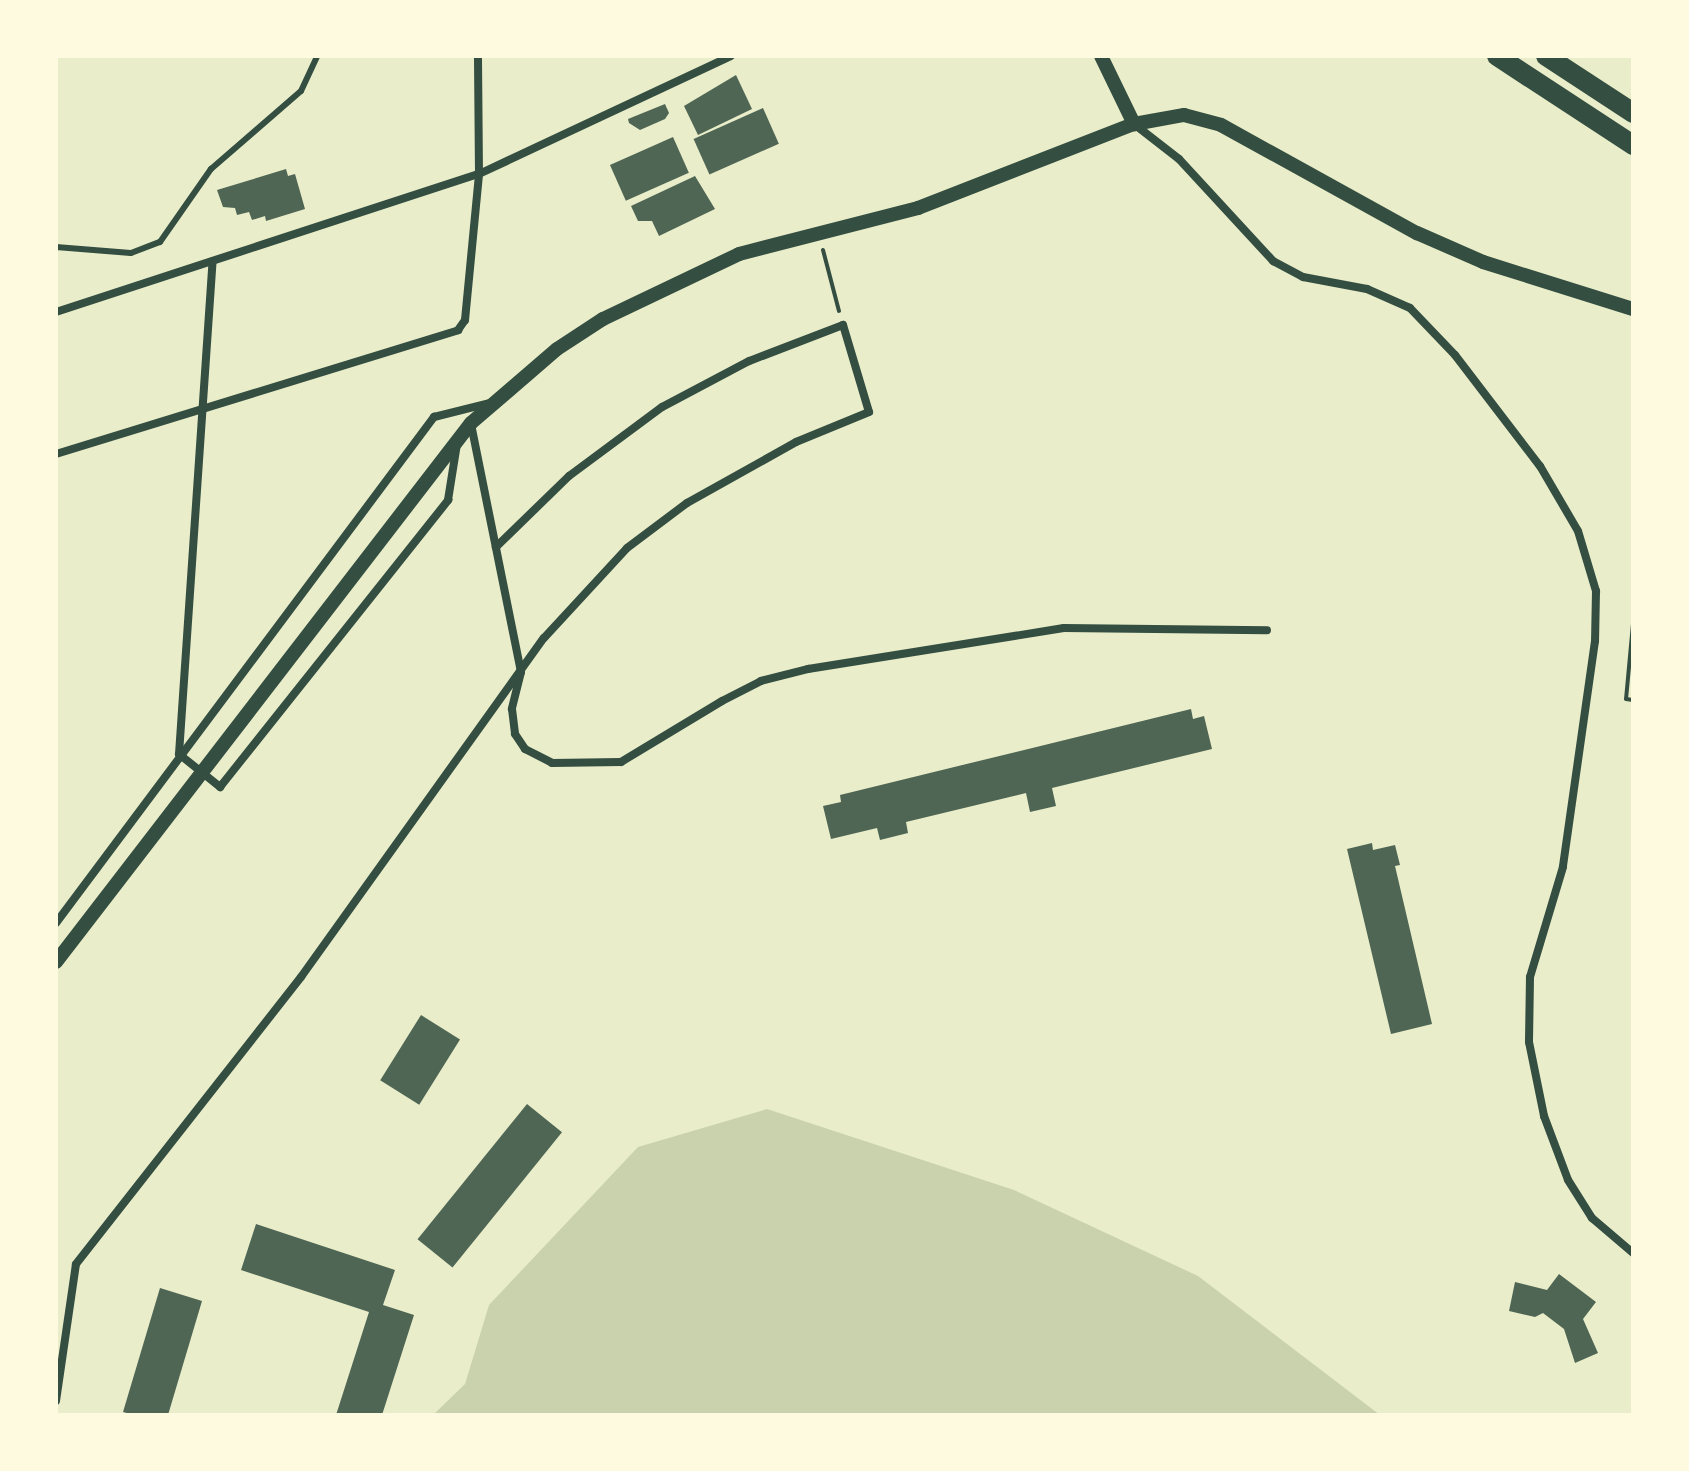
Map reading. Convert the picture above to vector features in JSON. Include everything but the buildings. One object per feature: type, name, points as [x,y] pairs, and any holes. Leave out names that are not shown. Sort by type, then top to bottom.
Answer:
[{"type":"main road","points":[[1497,56],[1633,145]]},
{"type":"main road","points":[[1546,56],[1633,113]]},
{"type":"street","points":[[56,454],[458,330],[465,320],[479,174],[478,56]]},
{"type":"street","points":[[56,312],[479,174],[731,56]]},
{"type":"street","points":[[1101,56],[1134,124],[1179,159],[1273,261],[1303,277],[1367,289],[1410,308],[1455,355],[1540,466],[1578,531],[1596,591],[1595,641],[1563,867],[1530,977],[1529,1042],[1544,1116],[1568,1180],[1592,1218],[1633,1253]]},
{"type":"street","points":[[56,962],[459,435],[490,403],[557,349],[659,289],[739,254],[951,197],[1134,124],[1184,115],[1208,119],[1417,233],[1483,262],[1633,309]]},
{"type":"street","points":[[179,754],[213,261]]},
{"type":"street","points":[[56,1401],[58,1363],[76,1264],[301,977],[578,598],[649,530],[741,471],[869,412],[843,325],[749,361],[662,407],[569,476],[496,547]]},
{"type":"street","points":[[56,923],[179,754],[434,417],[490,403]]},
{"type":"street","points":[[471,423],[521,672],[512,709],[519,743],[552,763],[589,766],[632,757],[722,701],[761,681],[808,669],[1064,628],[1267,630]]},
{"type":"street","points":[[179,754],[220,787],[448,500],[459,435]]},
{"type":"lane","points":[[56,247],[131,253],[160,242],[211,169],[301,91],[317,56]]},
{"type":"path","points":[[818,231],[843,325]]},
{"type":"path","points":[[1633,624],[1626,699],[1633,700]]},
{"type":"green space","points":[[767,1109],[1014,1190],[1198,1276],[1380,1415],[433,1415],[465,1384],[489,1305],[638,1147]]}]
